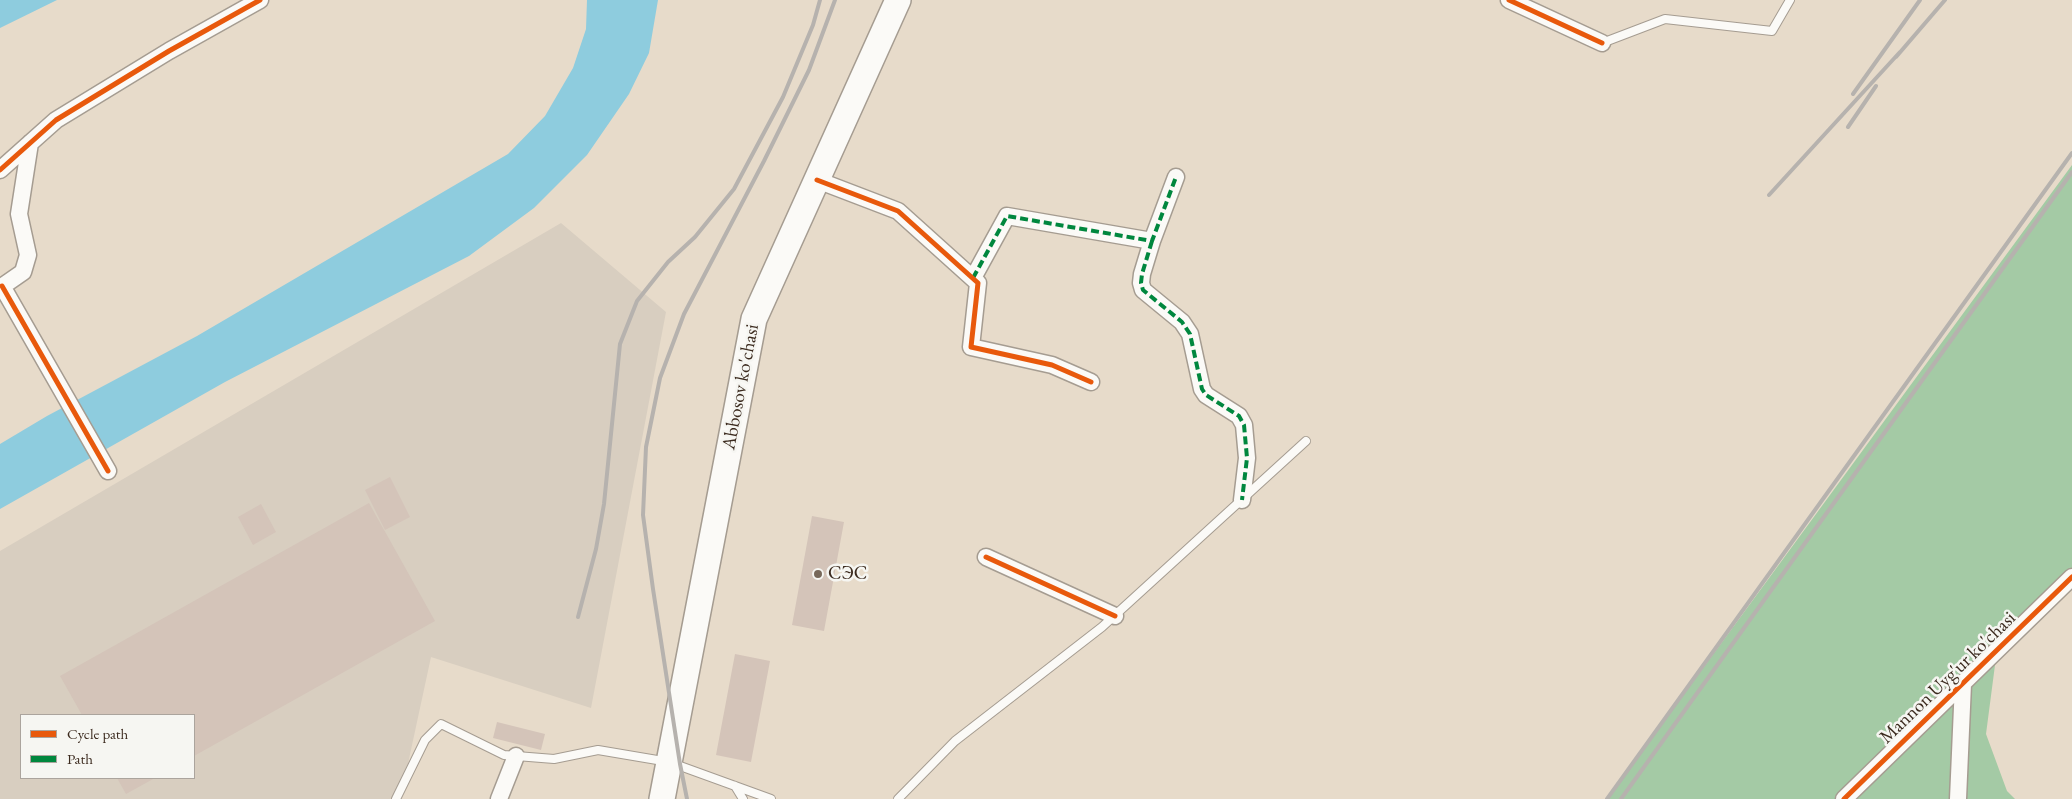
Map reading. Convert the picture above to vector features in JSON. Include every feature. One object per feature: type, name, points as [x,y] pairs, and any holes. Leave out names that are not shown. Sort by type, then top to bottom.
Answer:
[{"type":"main road","name":"Abbosov ko'chasi","points":[[662,799],[754,319],[898,0]]},
{"type":"street","points":[[0,170],[64,115],[169,51],[260,0]]},
{"type":"street","points":[[1509,0],[1602,43]]},
{"type":"street","points":[[30,143],[20,214],[28,255],[24,272],[1,287],[108,471]]},
{"type":"street","points":[[1176,178],[1152,241],[1140,283],[1143,290],[1182,322],[1190,334],[1202,389],[1206,395],[1239,416],[1244,425],[1247,458],[1242,500]]},
{"type":"street","points":[[817,180],[898,211],[978,283],[971,347],[1052,365],[1091,382]]},
{"type":"street","points":[[973,278],[1008,216],[1152,241]]},
{"type":"street","points":[[986,557],[1115,616]]},
{"type":"street","name":"Mannon Uyg'ur ko'chasi","points":[[1844,799],[2072,577]]},
{"type":"street","points":[[1958,799],[1963,684]]},
{"type":"street","points":[[499,799],[516,756]]},
{"type":"lane","points":[[1602,43],[1665,19],[1772,31],[1790,0]]},
{"type":"lane","points":[[898,799],[955,741],[1115,616],[1306,441]]},
{"type":"lane","points":[[396,799],[425,740],[441,724],[504,754],[554,759],[598,750],[669,762],[771,799]]},
{"type":"lane","points":[[735,786],[743,799]]},
{"type":"shaded area","points":[[561,223],[666,312],[591,708],[431,657],[406,773],[394,799],[0,799],[0,551]]},
{"type":"green space","points":[[2072,165],[2072,570],[1998,642],[1986,734],[2007,791],[2015,799],[1607,799]]},
{"type":"water","points":[[0,0],[57,0],[0,28]]},
{"type":"water","points":[[587,0],[658,0],[649,53],[629,94],[587,155],[534,208],[469,256],[225,382],[0,509],[0,444],[47,416],[197,336],[508,154],[545,116],[573,68],[586,29]]},
{"type":"building","points":[[390,477],[410,517],[385,530],[365,490]]},
{"type":"building","points":[[369,503],[435,621],[195,755],[195,714],[81,714],[60,676]]},
{"type":"building","points":[[261,504],[276,532],[253,545],[238,517]]},
{"type":"building","name":"СЭС","points":[[812,516],[844,522],[824,631],[792,625]]},
{"type":"building","points":[[735,654],[770,661],[751,762],[716,755]]},
{"type":"building","points":[[497,722],[545,734],[541,750],[493,738]]},
{"type":"building","points":[[118,779],[153,779],[126,794]]},
{"type":"railway","points":[[578,617],[596,549],[604,504],[620,344],[637,301],[668,262],[695,237],[734,189],[783,97],[813,25],[820,0]]},
{"type":"railway","points":[[687,799],[680,764],[643,515],[646,447],[660,378],[684,314],[809,70],[835,0]]},
{"type":"railway","points":[[1853,94],[1920,0]]},
{"type":"railway","points":[[1896,57],[1945,0]]},
{"type":"railway","points":[[1769,195],[1900,52]]},
{"type":"railway","points":[[1848,127],[1876,86]]},
{"type":"railway","points":[[1607,799],[2072,153]]},
{"type":"railway","points":[[1621,799],[2072,172]]},
{"type":"marked path","points":[[973,278],[1007,216],[1152,241],[1176,177]]},
{"type":"marked path","points":[[1152,241],[1142,274],[1141,283],[1143,290],[1182,322],[1190,334],[1202,389],[1206,395],[1239,416],[1244,425],[1247,458],[1242,500]]},
{"type":"cycle path","points":[[0,170],[56,120],[169,51],[260,0]]},
{"type":"cycle path","points":[[1509,0],[1602,43]]},
{"type":"cycle path","points":[[817,180],[898,211],[978,283],[971,347],[1052,365],[1091,382]]},
{"type":"cycle path","points":[[2,286],[108,471]]},
{"type":"cycle path","points":[[986,557],[1115,616]]},
{"type":"cycle path","points":[[1844,799],[2072,577]]},
{"type":"place","name":"СЭС","points":[[818,574]]}]
